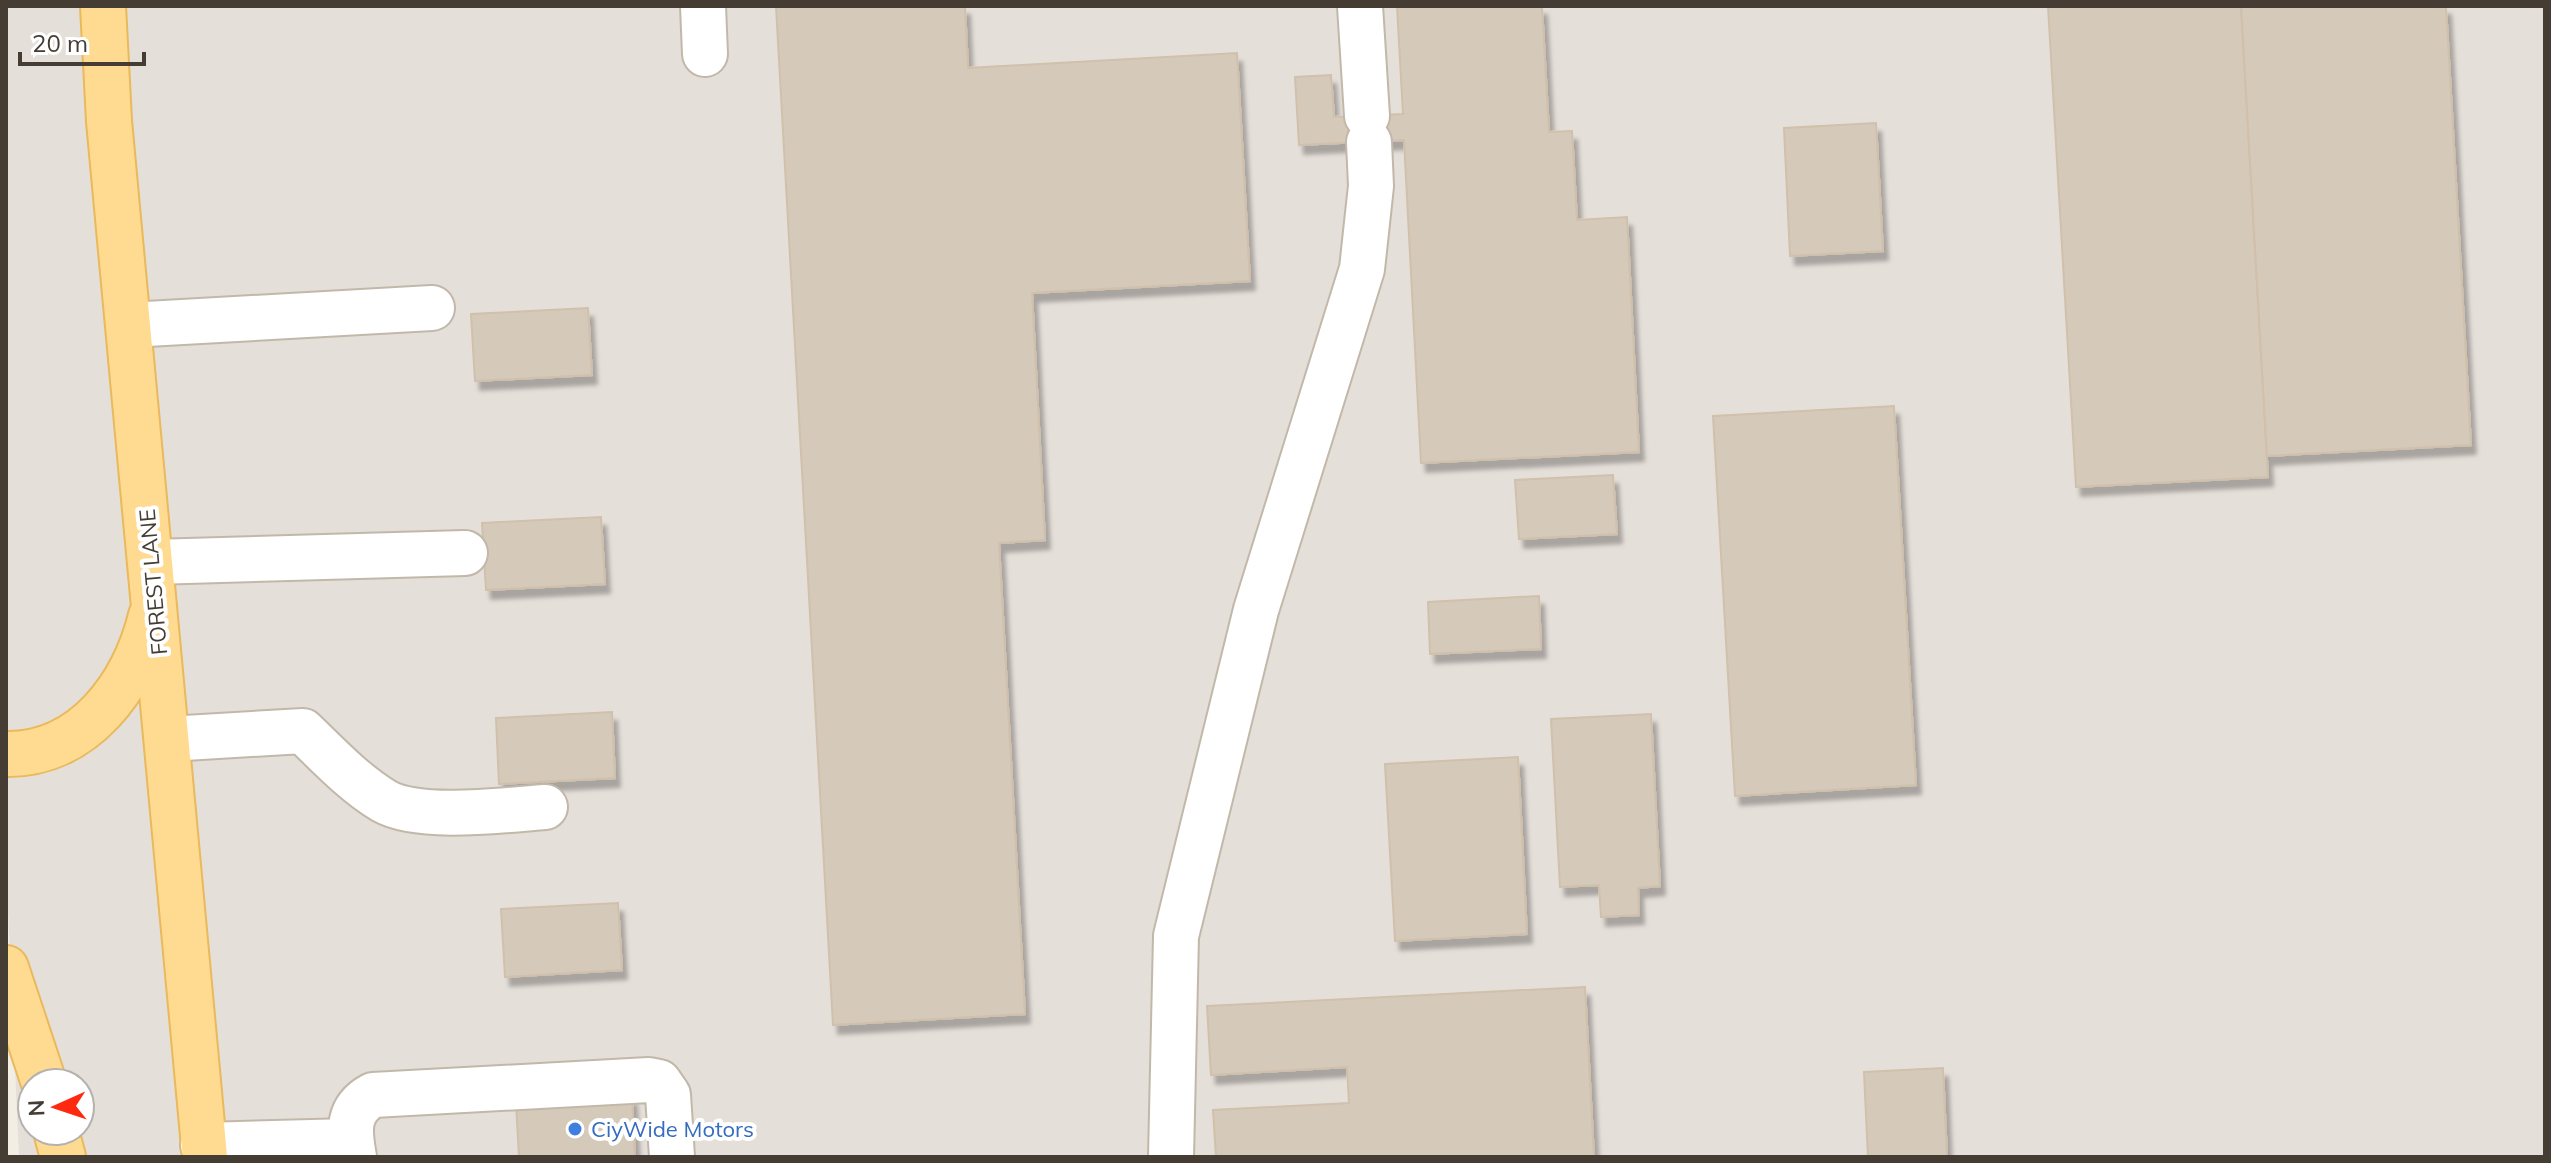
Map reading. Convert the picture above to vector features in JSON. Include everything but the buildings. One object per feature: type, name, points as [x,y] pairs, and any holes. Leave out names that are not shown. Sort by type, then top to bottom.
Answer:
[{"type":"main road","name":"FOREST LANE","points":[[103,6],[109,121],[154,579],[204,1151]]},
{"type":"main road","points":[[6,754],[48,747],[76,734],[110,706],[142,652],[154,579]]},
{"type":"main road","points":[[6,968],[39,1067]]},
{"type":"lane","points":[[703,6],[705,54]]},
{"type":"lane","points":[[1171,1157],[1176,936],[1256,610],[1362,269],[1371,186],[1360,6]]},
{"type":"lane","points":[[129,325],[432,308]]},
{"type":"lane","points":[[154,579],[465,553]]},
{"type":"lane","points":[[168,739],[303,731],[340,767],[386,802],[446,814],[545,807]]},
{"type":"lane","points":[[204,1151],[352,1149],[351,1116],[357,1103],[373,1095],[649,1080],[659,1082],[668,1095],[672,1157]]},
{"type":"shaded area","points":[[6,6],[2545,6],[2545,1157],[19,1157],[19,1147],[96,1147],[96,1067],[16,1067],[16,1090],[6,867]]},
{"type":"place","name":"CiyWide Motors","points":[[575,1129]]}]
